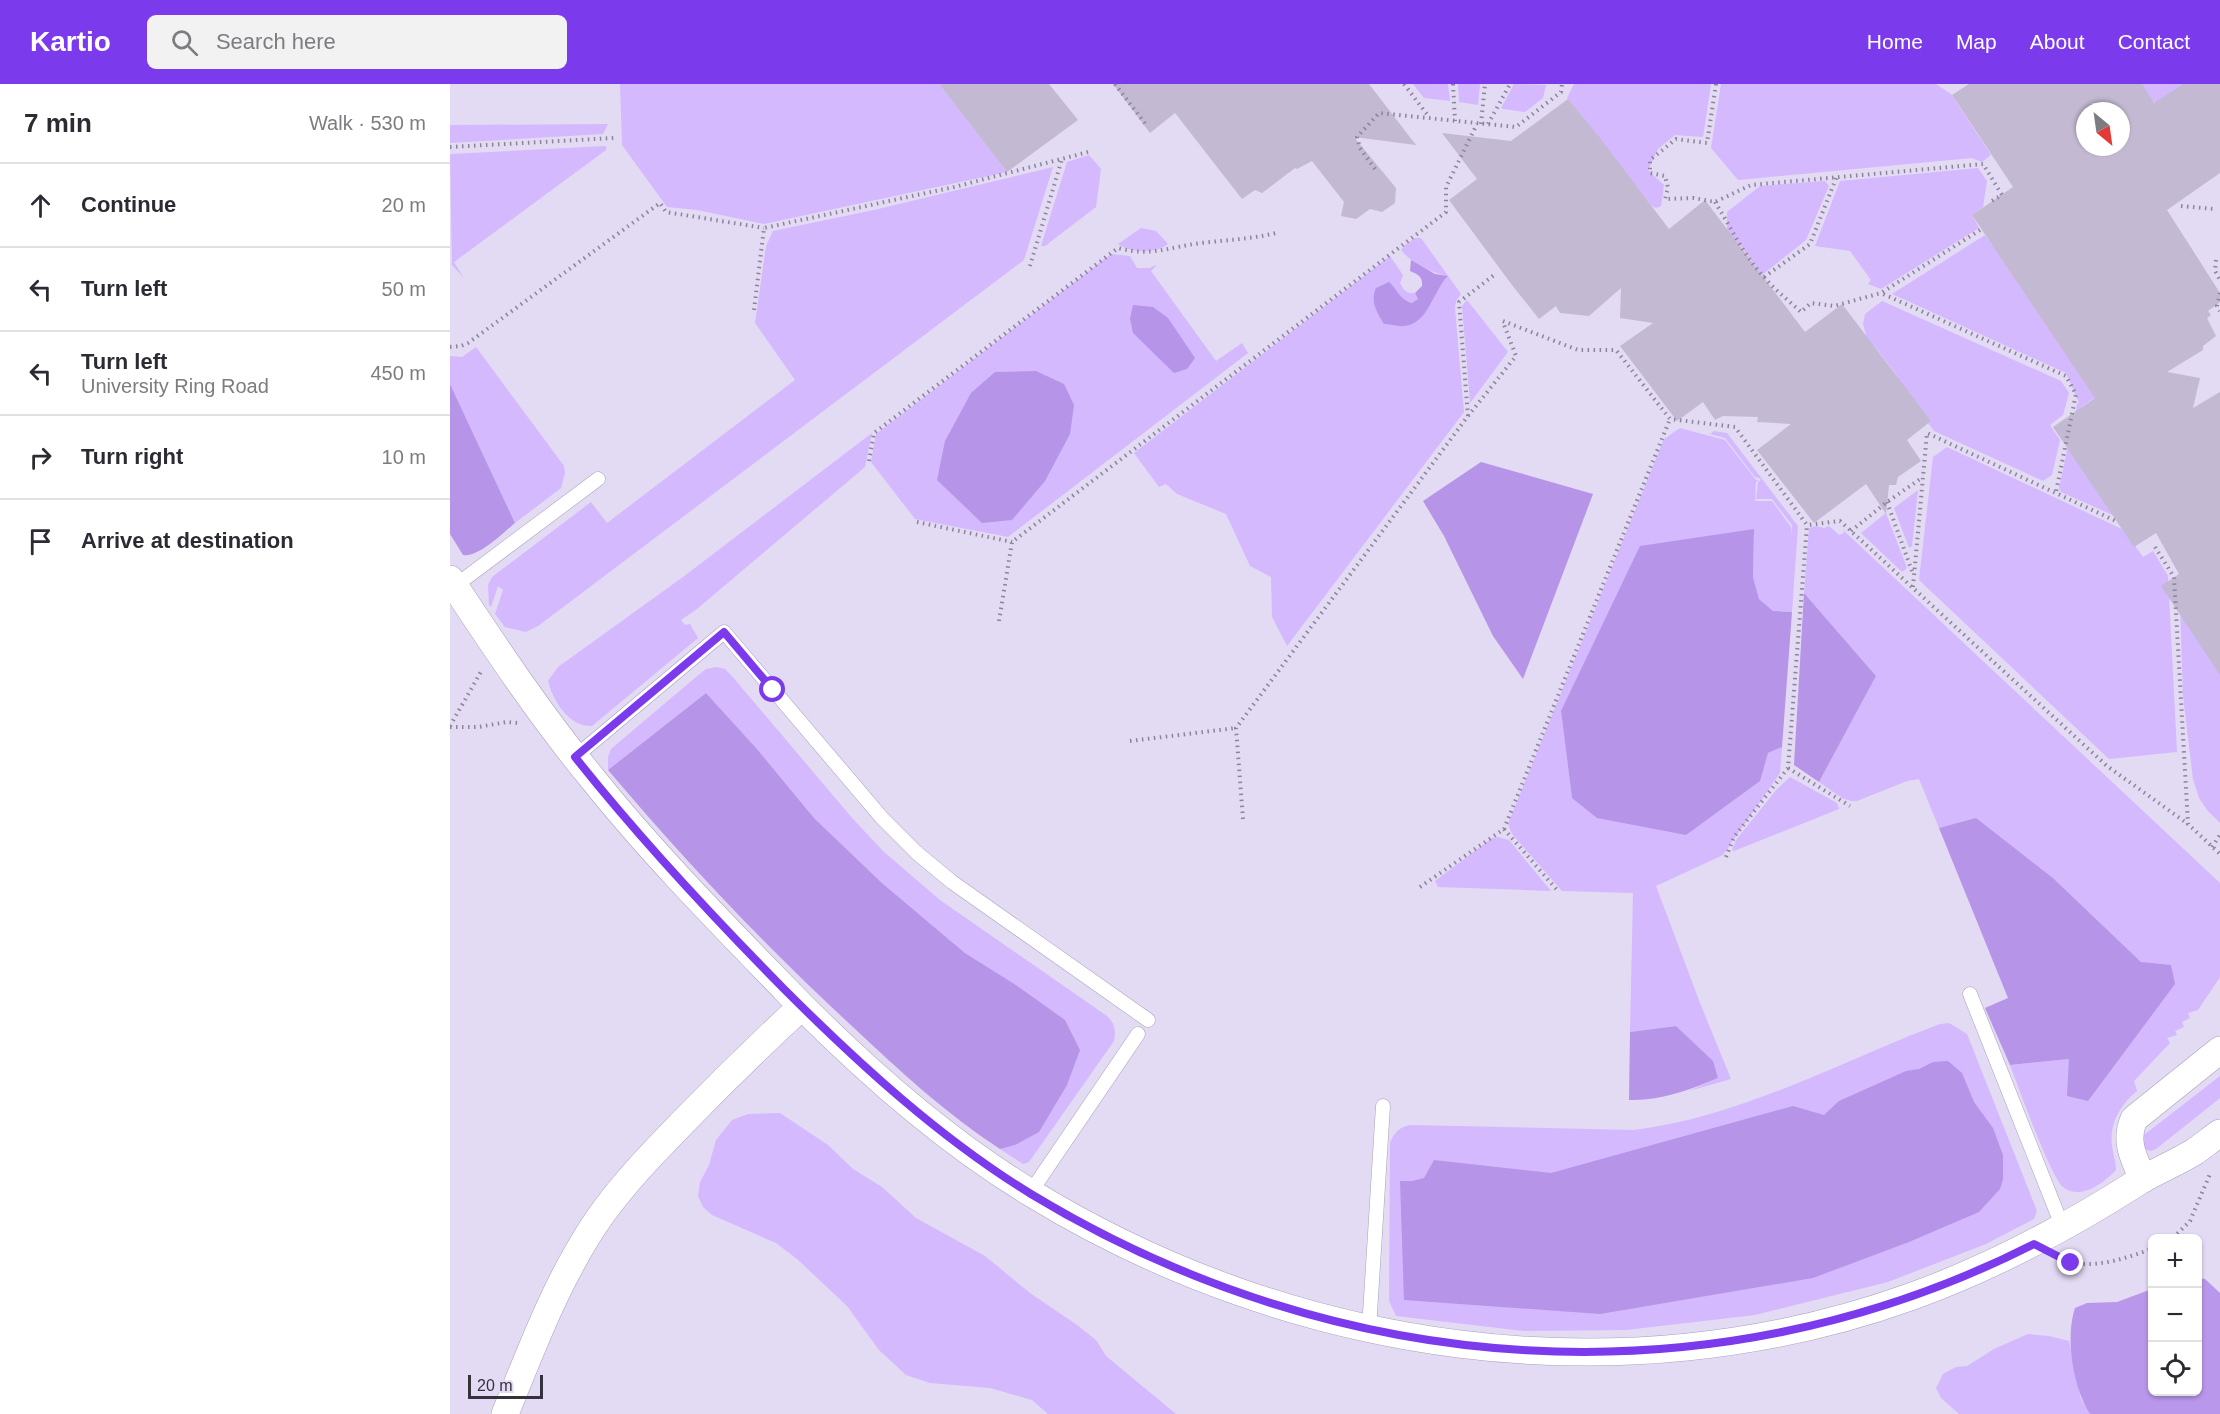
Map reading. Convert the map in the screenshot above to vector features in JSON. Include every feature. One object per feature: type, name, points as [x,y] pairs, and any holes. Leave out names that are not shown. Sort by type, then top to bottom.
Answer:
[{"type":"street","points":[[452,582],[500,654],[575,757],[620,812],[701,904],[801,1006],[877,1076],[967,1150],[1030,1193],[1116,1241],[1188,1274],[1266,1302],[1329,1321],[1369,1330],[1457,1345],[1522,1350],[1587,1352],[1652,1349],[1713,1343],[1780,1332],[1875,1308],[1952,1281],[2034,1244],[2194,1152],[2220,1133]]},
{"type":"street","points":[[505,1414],[555,1296],[574,1258],[603,1212],[623,1185],[655,1151],[801,1006]]},
{"type":"street","points":[[2144,1179],[2131,1148],[2130,1128],[2134,1119],[2220,1050]]},
{"type":"street","points":[[2144,1179],[2220,1114]]},
{"type":"lane","points":[[452,582],[598,479]]},
{"type":"lane","points":[[575,757],[724,632],[882,818],[918,853],[952,882],[1148,1020]]},
{"type":"lane","points":[[1970,994],[2063,1228]]},
{"type":"lane","points":[[1030,1193],[1138,1034]]},
{"type":"lane","points":[[1369,1330],[1383,1106]]},
{"type":"path","points":[[1115,84],[1147,126]]},
{"type":"path","points":[[1404,84],[1429,117]]},
{"type":"path","points":[[1452,84],[1455,121]]},
{"type":"path","points":[[999,621],[1012,542],[1446,212],[1446,187],[1479,124],[1485,84]]},
{"type":"path","points":[[1488,124],[1510,84]]},
{"type":"path","points":[[1375,169],[1360,148],[1357,137],[1379,113],[1516,127],[1561,92],[1562,84]]},
{"type":"path","points":[[1716,84],[1707,143],[1676,140],[1650,160],[1650,173],[1665,177],[1668,188],[1665,199],[1694,198],[1715,202],[1751,184],[1983,164],[2002,195],[1990,202]]},
{"type":"path","points":[[450,147],[614,138]]},
{"type":"path","points":[[450,347],[468,343],[660,203],[666,212],[764,228],[954,187],[1092,151]]},
{"type":"path","points":[[1030,266],[1062,159]]},
{"type":"path","points":[[1764,277],[1810,244],[1837,176]]},
{"type":"path","points":[[1715,202],[1740,245],[1764,277],[1802,312],[1811,303],[1834,306],[1881,293],[1980,230]]},
{"type":"path","points":[[2181,206],[2214,209]]},
{"type":"path","points":[[754,310],[764,228]]},
{"type":"path","points":[[869,461],[874,433],[1118,248],[1136,253],[1153,252],[1201,243],[1249,239],[1276,233]]},
{"type":"path","points":[[2216,260],[2215,271],[2220,280]]},
{"type":"path","points":[[1468,416],[1459,302],[1494,275]]},
{"type":"path","points":[[2220,292],[2217,306],[2220,311]]},
{"type":"path","points":[[1881,293],[2066,376],[2076,394],[2056,492]]},
{"type":"path","points":[[1243,819],[1236,728],[1468,416],[1516,357],[1503,321],[1578,350],[1616,350],[1670,419],[1735,427],[1807,525],[1788,768],[1734,837],[1726,857]]},
{"type":"path","points":[[1420,887],[1504,830],[1670,419]]},
{"type":"path","points":[[1913,588],[1927,433],[2118,522]]},
{"type":"path","points":[[1851,531],[1923,476]]},
{"type":"path","points":[[1887,502],[1914,578]]},
{"type":"path","points":[[1807,525],[1840,521],[2107,766],[2188,824],[2220,854]]},
{"type":"path","points":[[917,522],[1012,542]]},
{"type":"path","points":[[2155,547],[2174,577],[2188,824]]},
{"type":"path","points":[[485,664],[450,727],[478,727],[507,722],[524,724]]},
{"type":"path","points":[[1130,741],[1236,728]]},
{"type":"path","points":[[1788,768],[1851,806]]},
{"type":"path","points":[[1504,830],[1558,891]]},
{"type":"path","points":[[2212,847],[2220,835]]},
{"type":"path","points":[[2178,1234],[2190,1221],[2211,1172]]},
{"type":"path","points":[[2034,1244],[2062,1259],[2088,1264],[2108,1262],[2148,1250]]},
{"type":"shaded area","points":[[620,84],[939,84],[1007,172],[764,224],[697,210],[667,207],[622,145]]},
{"type":"shaded area","points":[[1413,84],[1448,84],[1450,101],[1424,98]]},
{"type":"shaded area","points":[[1458,84],[1480,84],[1478,105],[1459,102]]},
{"type":"shaded area","points":[[1514,84],[1546,85],[1543,98],[1525,112],[1503,109],[1501,108]]},
{"type":"shaded area","points":[[1574,84],[1711,84],[1703,137],[1675,135],[1658,149],[1648,170],[1664,185],[1661,206],[1656,208],[1652,206],[1636,186],[1631,188],[1624,171],[1567,98]]},
{"type":"shaded area","points":[[1721,84],[1936,84],[1951,94],[1991,155],[1982,162],[1972,158],[1738,180],[1711,148]]},
{"type":"shaded area","points":[[2142,84],[2183,84],[2159,100],[2159,104],[2144,97]]},
{"type":"shaded area","points":[[608,124],[603,134],[450,143],[450,125]]},
{"type":"shaded area","points":[[606,146],[606,150],[454,262],[464,278],[452,265],[450,154]]},
{"type":"shaded area","points":[[1089,155],[1101,169],[1096,207],[1045,246],[1041,246],[1067,162]]},
{"type":"shaded area","points":[[1053,167],[1024,260],[538,626],[526,632],[505,627],[495,614],[503,590],[498,586],[491,607],[489,605],[488,585],[492,577],[591,502],[607,523],[795,380],[755,323],[766,246],[773,231],[874,210]]},
{"type":"shaded area","points":[[1978,168],[1987,181],[1983,207],[1972,215],[1979,228],[1881,289],[1868,284],[1871,280],[1850,251],[1815,246],[1840,181]]},
{"type":"shaded area","points":[[1825,181],[1829,186],[1806,240],[1762,275],[1740,245],[1727,246],[1727,212],[1760,186]]},
{"type":"shaded area","points":[[1141,228],[1156,231],[1168,244],[1150,251],[1143,251],[1129,249],[1118,244]]},
{"type":"shaded area","points":[[2011,233],[2112,386],[2081,407],[2081,433],[2115,516],[2061,492],[2059,488],[2079,403],[2066,373],[1892,294],[1985,235],[1992,245]]},
{"type":"shaded area","points":[[1415,238],[1421,238],[1461,294],[1456,301],[1455,308],[1464,412],[1287,646],[1272,617],[1271,577],[1250,566],[1226,514],[1177,494],[1166,484],[1159,487],[1134,453],[1390,256],[1403,275],[1400,283],[1403,288],[1407,292],[1415,293],[1418,299],[1412,303],[1406,301],[1395,288],[1375,308],[1431,304],[1439,284],[1447,276],[1422,267],[1401,250]]},
{"type":"shaded area","points":[[1111,254],[1130,256],[1137,268],[1156,266],[1151,271],[1216,361],[1242,343],[1248,353],[1008,537],[915,519],[871,462],[876,434]]},
{"type":"shaded area","points":[[1411,260],[1435,274],[1448,276],[1419,319],[1404,326],[1384,324],[1374,302],[1376,288],[1389,282],[1401,297],[1412,303],[1418,299],[1415,293],[1422,286],[1422,280],[1410,271]]},
{"type":"shaded area","points":[[1467,300],[1508,352],[1470,403],[1462,306]]},
{"type":"shaded area","points":[[1882,301],[2061,381],[2069,393],[2063,415],[2050,425],[2060,440],[2052,475],[2043,481],[1934,431],[1928,423],[1931,421],[1909,393],[1895,380],[1898,377],[1876,348],[1863,338],[1866,335],[1863,324],[1865,314]]},
{"type":"shaded area","points":[[1133,305],[1153,307],[1168,318],[1195,358],[1187,369],[1174,373],[1133,333],[1130,319]]},
{"type":"shaded area","points":[[476,347],[564,466],[565,473],[561,488],[515,523],[450,384],[450,356],[462,357]]},
{"type":"shaded area","points":[[1036,371],[1064,384],[1074,405],[1070,434],[1045,481],[1012,520],[982,523],[937,480],[945,441],[971,393],[995,372]]},
{"type":"shaded area","points":[[450,384],[515,523],[490,544],[469,555],[463,555],[450,534]]},
{"type":"shaded area","points":[[1680,428],[1725,440],[1756,480],[1759,480],[1756,482],[1755,501],[1772,501],[1791,527],[1791,538],[1792,525],[1772,499],[1756,499],[1758,482],[1761,480],[1755,477],[1725,438],[1710,434],[1714,431],[1727,433],[1798,526],[1792,612],[1772,611],[1759,599],[1753,577],[1754,529],[1561,711],[1572,798],[1768,753],[1782,747],[1780,773],[1723,855],[1656,886],[1731,1079],[1689,1091],[1718,1078],[1712,1061],[1676,1026],[1630,1032],[1633,893],[1562,891],[1512,834],[1508,824],[1664,439]]},
{"type":"shaded area","points":[[872,433],[865,467],[681,620],[685,625],[690,624],[698,638],[592,726],[576,722],[563,711],[548,681],[558,667],[683,577]]},
{"type":"shaded area","points":[[1947,447],[2124,530],[2143,557],[2153,551],[2168,576],[2177,752],[2109,759],[1919,580],[1933,457]]},
{"type":"shaded area","points":[[1481,462],[1593,494],[1523,679],[1493,636],[1444,536],[1423,501]]},
{"type":"shaded area","points":[[1918,490],[1912,546],[1909,548],[1894,508]]},
{"type":"shaded area","points":[[1886,513],[1907,568],[1902,572],[1861,533]]},
{"type":"shaded area","points":[[1816,526],[1824,528],[1829,526],[1839,535],[1844,533],[1843,530],[2220,883],[2220,977],[2198,1010],[2188,1013],[2190,1018],[2182,1022],[2184,1027],[2175,1031],[2177,1035],[2167,1038],[2170,1043],[2134,1081],[2137,1091],[2121,1108],[2112,1130],[2116,1170],[2105,1180],[2085,1191],[2071,1191],[2064,1188],[2058,1181],[2043,1150],[2010,1065],[2069,1059],[2141,962],[2053,878],[1976,819],[1939,828],[1919,779],[1907,781],[1857,801],[1842,798],[1819,782],[1876,676],[1804,593],[1809,528]]},
{"type":"shaded area","points":[[1754,529],[1753,577],[1759,599],[1773,611],[1792,612],[1782,747],[1768,753],[1760,781],[1686,835],[1597,818],[1572,798],[1561,711],[1640,546]]},
{"type":"shaded area","points":[[2179,574],[2220,634],[2220,823],[2199,798],[2193,779],[2183,696]]},
{"type":"shaded area","points":[[1804,593],[1876,676],[1819,782],[1794,765]]},
{"type":"shaded area","points":[[717,667],[725,669],[731,675],[853,819],[884,852],[940,900],[1112,1021],[1115,1031],[1114,1041],[1029,1162],[1023,1164],[1000,1149],[1007,1147],[1064,1020],[1016,985],[965,953],[882,883],[814,818],[757,749],[706,693],[608,770],[608,757],[611,749],[706,669]]},
{"type":"shaded area","points":[[706,693],[757,749],[814,818],[882,883],[965,953],[1016,985],[1065,1020],[1080,1050],[1067,1085],[1039,1132],[1015,1145],[1000,1149],[924,1091],[888,1060],[758,935],[696,870],[608,770]]},
{"type":"shaded area","points":[[1790,777],[1837,803],[1839,809],[1732,850],[1736,840],[1777,789]]},
{"type":"shaded area","points":[[1976,818],[2053,878],[2141,962],[2171,965],[2175,984],[2088,1101],[2067,1096],[2069,1059],[2010,1065],[1985,1008],[2008,998],[1939,828]]},
{"type":"shaded area","points":[[1492,838],[1509,840],[1551,891],[1438,887],[1435,881]]},
{"type":"shaded area","points":[[1949,1023],[1967,1034],[2037,1211],[2034,1219],[1986,1244],[1888,1282],[1755,1315],[1626,1330],[1524,1331],[1396,1316],[1389,1301],[1390,1143],[1395,1133],[1403,1127],[1410,1125],[1634,1130],[1669,1124],[1739,1105],[1809,1079],[1909,1036],[1940,1024]]},
{"type":"shaded area","points":[[1676,1026],[1713,1061],[1718,1078],[1675,1094],[1652,1099],[1629,1100],[1630,1032]]},
{"type":"shaded area","points":[[1948,1061],[1962,1073],[1974,1102],[1993,1128],[2003,1155],[2003,1179],[2000,1189],[1979,1212],[1909,1242],[1813,1278],[1600,1314],[1404,1300],[1400,1181],[1424,1178],[1434,1160],[1551,1173],[1793,1106],[1824,1115],[1839,1101],[1906,1071],[1919,1069],[1933,1062]]},
{"type":"shaded area","points":[[2220,1076],[2220,1098],[2156,1149],[2151,1151],[2145,1149],[2142,1137],[2144,1135]]},
{"type":"shaded area","points":[[780,1113],[828,1145],[853,1169],[882,1187],[916,1218],[985,1256],[1030,1293],[1077,1325],[1096,1340],[1106,1356],[1176,1414],[1048,1414],[1032,1400],[990,1388],[930,1383],[906,1375],[879,1350],[847,1306],[797,1259],[776,1243],[712,1215],[703,1207],[698,1196],[700,1182],[709,1165],[716,1140],[732,1120],[748,1114]]},
{"type":"shaded area","points":[[2202,1279],[2220,1293],[2220,1414],[2090,1414],[2079,1390],[2072,1362],[2072,1320],[2075,1308],[2087,1303],[2117,1302],[2148,1290],[2148,1396],[2202,1396]]},
{"type":"shaded area","points":[[2028,1334],[2069,1341],[2081,1399],[2090,1414],[1959,1414],[1941,1398],[1936,1388],[1943,1374],[1956,1367],[1967,1366],[1994,1349]]},
{"type":"building","points":[[939,84],[1049,84],[1078,120],[1007,172]]},
{"type":"building","points":[[1113,84],[1369,84],[1416,145],[1354,137],[1396,188],[1395,203],[1382,212],[1370,209],[1356,219],[1341,216],[1344,202],[1312,161],[1295,168],[1262,193],[1255,190],[1242,199],[1175,113],[1150,133]]},
{"type":"building","points":[[1969,84],[2142,84],[2154,103],[2183,84],[2220,84],[2220,173],[2167,210],[2220,293],[2220,302],[2208,311],[2211,315],[2207,318],[2216,336],[2203,346],[2203,350],[2167,372],[2200,378],[2193,408],[2220,392],[2220,675],[2161,586],[2179,574],[2156,533],[2134,547],[2053,427],[2095,398],[1972,215],[2013,187],[1952,95]]},
{"type":"building","points":[[1568,99],[1669,229],[1705,200],[1805,332],[1842,304],[1931,421],[1907,440],[1921,461],[1898,477],[1896,485],[1889,485],[1886,514],[1866,484],[1814,523],[1757,450],[1791,424],[1757,422],[1758,417],[1723,416],[1715,420],[1703,402],[1677,421],[1620,346],[1653,323],[1620,318],[1621,288],[1589,316],[1560,313],[1556,306],[1539,319],[1512,285],[1449,200],[1477,179],[1442,133],[1511,141]]},
{"type":"route","points":[[773,690],[724,632],[575,757],[701,904],[801,1006],[877,1076],[967,1150],[1010,1180],[1088,1226],[1149,1257],[1228,1290],[1329,1321],[1393,1335],[1457,1345],[1587,1352],[1713,1343],[1812,1325],[1909,1297],[1952,1281],[2034,1244],[2071,1263]]}]
